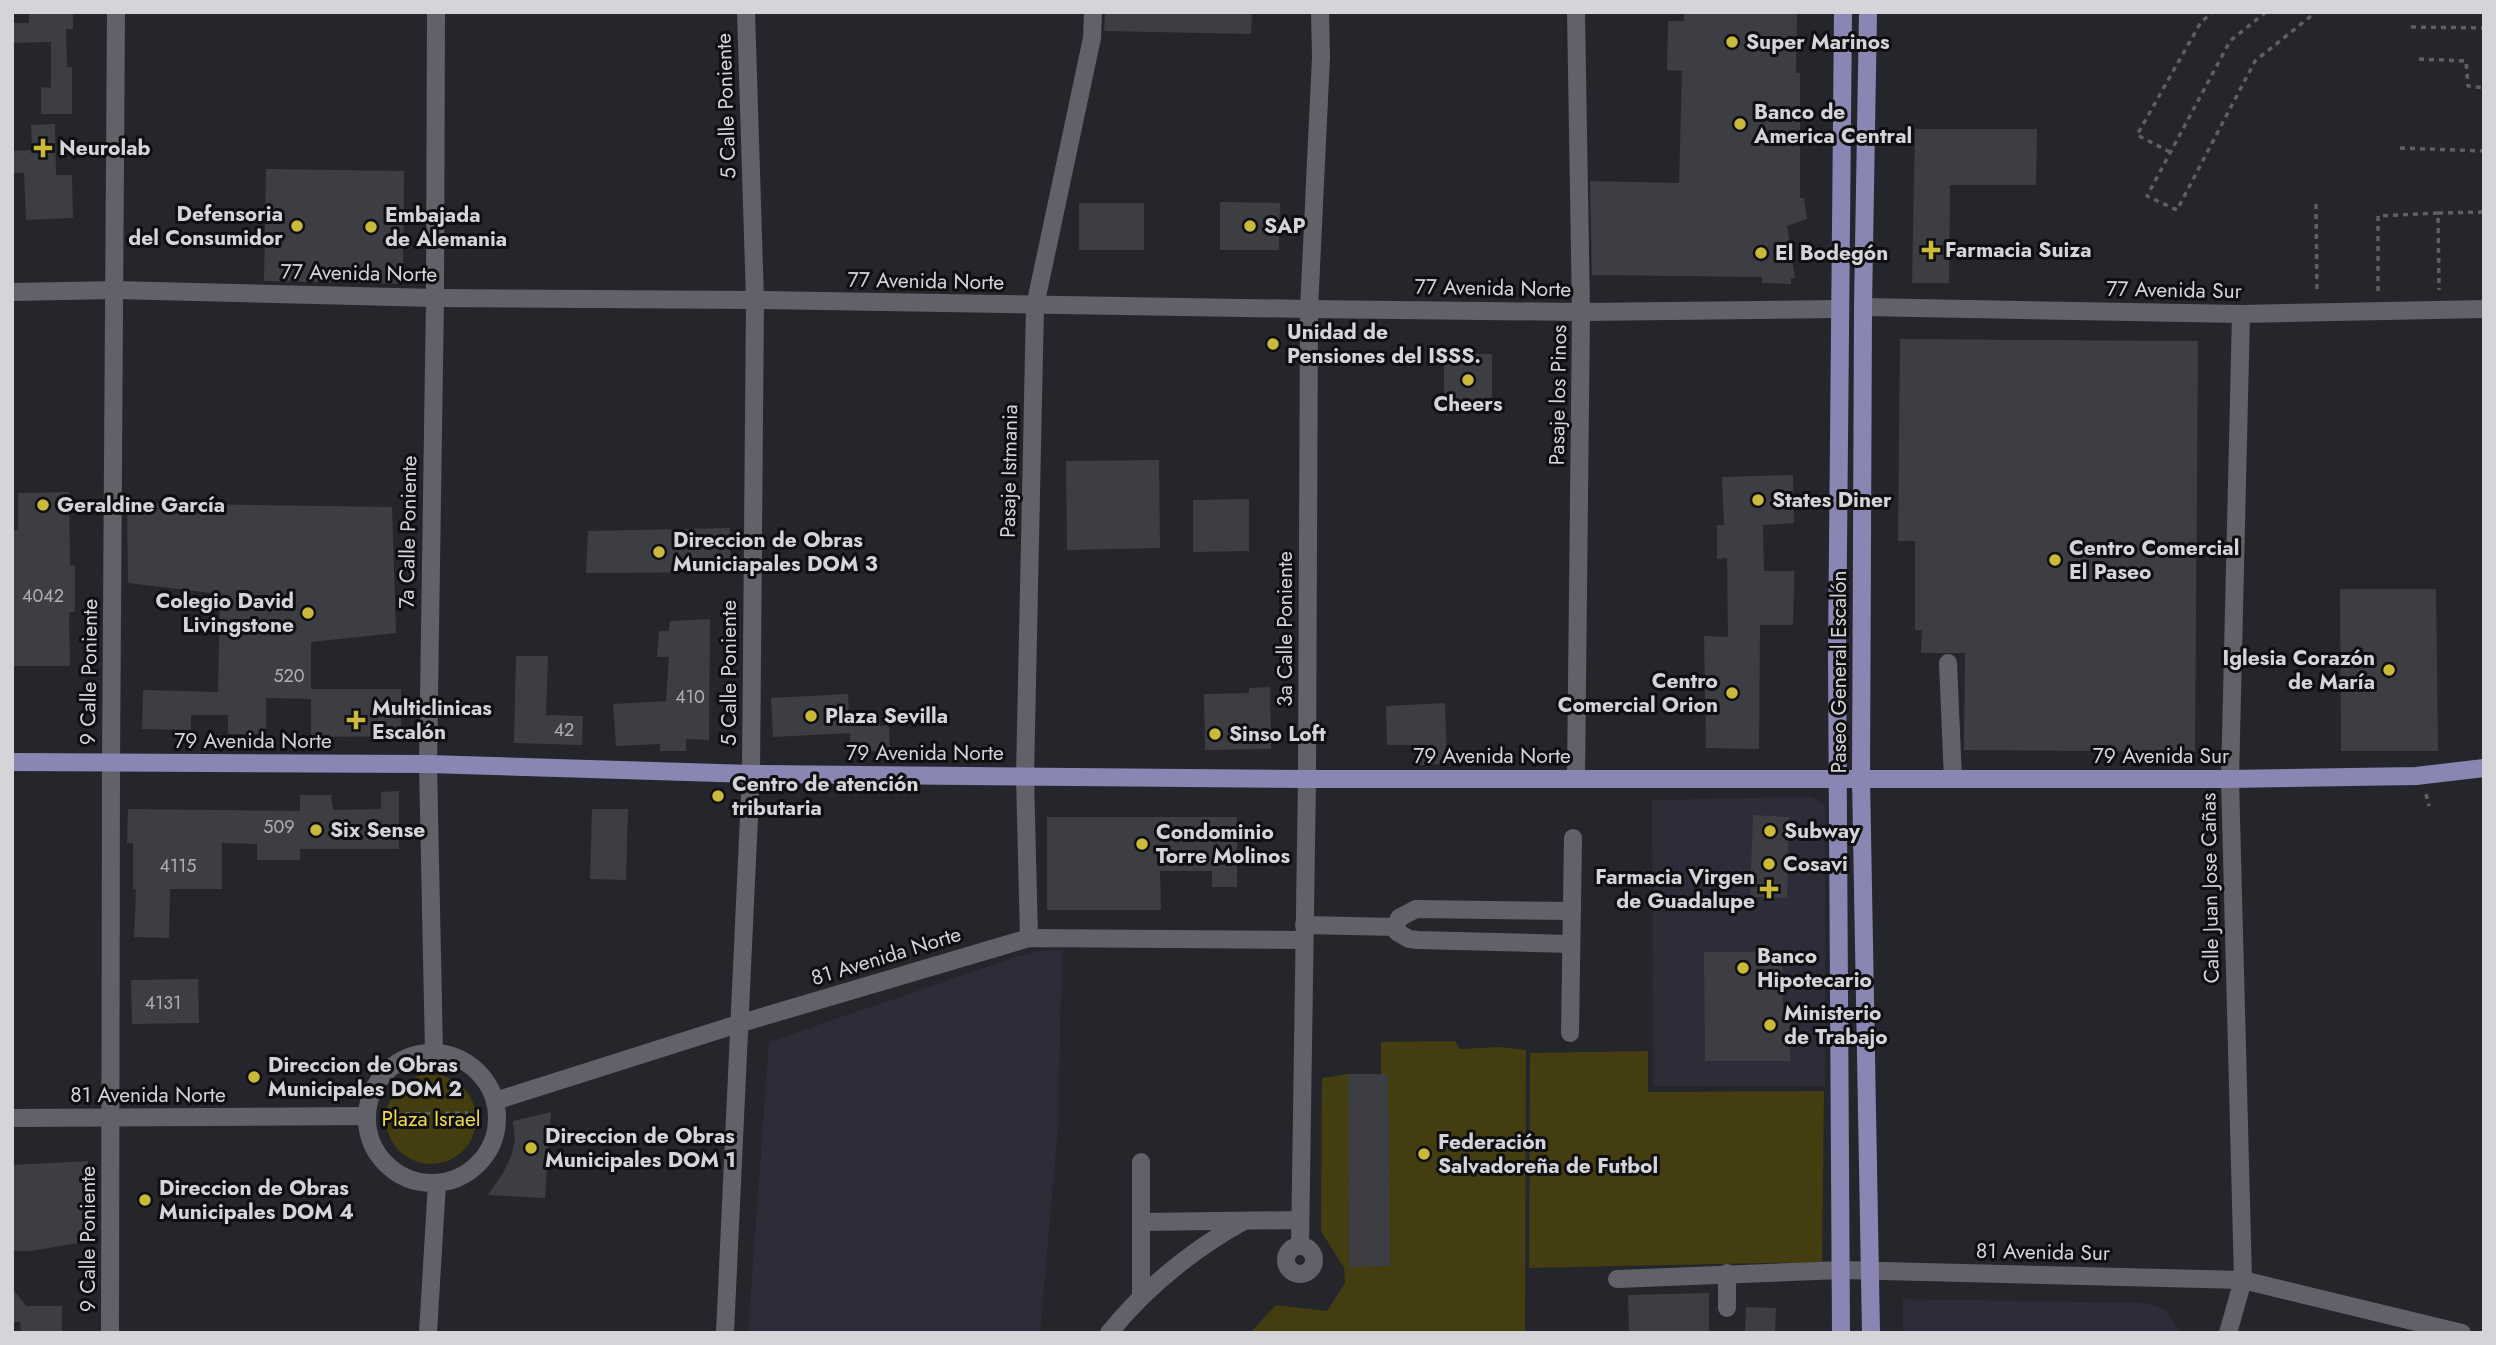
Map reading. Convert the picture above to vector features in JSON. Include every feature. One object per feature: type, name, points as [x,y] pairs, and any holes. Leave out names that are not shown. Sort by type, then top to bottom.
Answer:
[{"type":"main road","name":"Paseo General Escalón","points":[[1841,1333],[1837,779],[1843,12]]},
{"type":"main road","name":"Paseo General Escalón","points":[[1868,12],[1863,307],[1861,778],[1871,1333]]},
{"type":"main road","name":"79 Avenida Norte","points":[[12,762],[428,764],[751,775],[1837,779]]},
{"type":"main road","name":"79 Avenida Sur","points":[[1837,779],[2416,776],[2484,768]]},
{"type":"street","name":"9 Calle Poniente","points":[[110,1333],[117,12]]},
{"type":"street","name":"7a Calle Poniente","points":[[434,1052],[428,764],[436,12]]},
{"type":"street","name":"5 Calle Poniente","points":[[725,1333],[751,775],[755,300],[746,12]]},
{"type":"street","name":"Pasaje Istmania","points":[[1029,938],[1025,776],[1035,306],[1093,38],[1093,12]]},
{"type":"street","name":"3a Calle Poniente","points":[[1300,1245],[1307,779],[1309,309],[1321,57],[1320,12]]},
{"type":"street","name":"Pasaje los Pinos","points":[[1576,12],[1581,312],[1576,779]]},
{"type":"street","name":"77 Avenida Norte","points":[[12,292],[115,290],[435,298],[1581,312],[1839,309]]},
{"type":"street","name":"77 Avenida Sur","points":[[1863,307],[2241,314],[2484,309]]},
{"type":"street","name":"Calle Juan Jose Cañas","points":[[2228,1333],[2243,1280],[2230,779],[2241,314]]},
{"type":"street","points":[[1948,663],[1953,779]]},
{"type":"street","points":[[1570,1033],[1573,838]]},
{"type":"street","points":[[1571,944],[1418,940],[1409,939],[1397,932],[1396,927],[1399,918],[1416,909],[1572,911]]},
{"type":"street","name":"81 Avenida Norte","points":[[495,1101],[738,1024],[1029,938],[1304,933],[1396,927]]},
{"type":"street","points":[[434,1052],[454,1056],[472,1066],[486,1082],[495,1101],[497,1120],[494,1139],[485,1156],[472,1169],[455,1179],[437,1183],[419,1182],[402,1176],[387,1165],[376,1151],[369,1134],[369,1100],[376,1084],[387,1070],[401,1060],[417,1054],[434,1052]]},
{"type":"street","name":"81 Avenida Norte","points":[[12,1118],[367,1116]]},
{"type":"street","points":[[1140,1163],[1141,1296]]},
{"type":"street","points":[[428,1333],[437,1183]]},
{"type":"street","points":[[1141,1222],[1300,1220]]},
{"type":"street","points":[[1109,1333],[1141,1296],[1187,1256],[1244,1221]]},
{"type":"street","name":"81 Avenida Sur","points":[[1617,1279],[1870,1270],[2243,1280],[2462,1333]]},
{"type":"street","points":[[1727,1273],[1727,1308]]},
{"type":"path","points":[[2170,152],[2137,135],[2201,22],[2213,12]]},
{"type":"path","points":[[2266,12],[2230,41],[2147,196],[2177,210],[2255,61],[2316,12]]},
{"type":"path","points":[[2411,27],[2484,28]]},
{"type":"path","points":[[2419,59],[2466,61],[2468,86],[2484,88]]},
{"type":"path","points":[[2400,148],[2484,151]]},
{"type":"path","points":[[2316,204],[2317,313]]},
{"type":"path","points":[[2378,312],[2378,216],[2484,212]]},
{"type":"path","points":[[2438,214],[2439,310]]},
{"type":"path","points":[[431,1104],[431,1114]]},
{"type":"path","points":[[395,1114],[468,1113]]},
{"type":"shaded area","points":[[1812,797],[1823,804],[1825,809],[1825,1086],[1653,1086],[1652,800]]},
{"type":"shaded area","points":[[1062,950],[1058,1125],[1040,1333],[748,1333],[769,1042],[1016,957],[1039,951]]},
{"type":"shaded area","points":[[1903,1299],[2145,1303],[2166,1310],[2180,1333],[1903,1333]]},
{"type":"green space","name":"Federación Salvadoreña de Futbol","points":[[1455,1041],[1460,1049],[1500,1047],[1526,1050],[1525,1333],[1250,1333],[1276,1305],[1327,1311],[1345,1283],[1344,1268],[1321,1231],[1322,1078],[1348,1074],[1381,1075],[1381,1042]]},
{"type":"green space","points":[[1648,1051],[1648,1092],[1824,1091],[1822,1262],[1529,1268],[1530,1053]]},
{"type":"green space","name":"Plaza Israel","points":[[431,1074],[448,1077],[463,1087],[473,1102],[476,1119],[473,1136],[463,1151],[448,1161],[431,1164],[414,1161],[399,1151],[389,1136],[386,1119],[389,1102],[399,1087],[414,1077]]},
{"type":"building","points":[[29,12],[73,12],[73,29],[66,29],[67,67],[72,67],[72,114],[41,114],[41,87],[51,88],[51,42],[13,43],[13,23],[29,23]]},
{"type":"building","points":[[1105,12],[1252,12],[1251,34],[1104,31]]},
{"type":"building","points":[[1684,12],[1797,12],[1800,198],[1804,198],[1807,219],[1787,226],[1795,278],[1791,278],[1791,284],[1762,283],[1762,277],[1592,275],[1590,181],[1679,183],[1682,71],[1667,70],[1668,21],[1684,21]]},
{"type":"building","points":[[55,124],[56,175],[72,175],[73,218],[26,220],[24,173],[12,173],[12,151],[32,150],[31,125]]},
{"type":"building","points":[[1915,129],[2037,129],[2036,185],[1950,185],[1949,283],[1912,283]]},
{"type":"building","points":[[266,169],[404,171],[403,284],[264,281]]},
{"type":"building","name":"SAP","points":[[1220,202],[1280,203],[1279,250],[1220,250]]},
{"type":"building","points":[[1079,203],[1144,203],[1144,250],[1079,250]]},
{"type":"building","name":"Centro Comercial El Paseo","points":[[1900,339],[2198,341],[2195,752],[1964,750],[1965,653],[1921,653],[1922,630],[1915,630],[1915,541],[1898,541]]},
{"type":"building","name":"Cheers","points":[[1444,354],[1492,354],[1492,406],[1444,406]]},
{"type":"building","points":[[1159,460],[1160,548],[1067,550],[1066,461]]},
{"type":"building","points":[[1793,475],[1794,523],[1763,525],[1764,571],[1794,571],[1794,589],[1793,625],[1760,625],[1759,749],[1706,748],[1704,636],[1728,637],[1727,558],[1717,559],[1717,525],[1724,525],[1722,477]]},
{"type":"building","points":[[69,492],[70,566],[75,565],[75,611],[69,613],[70,666],[12,666],[12,530],[18,530],[18,493]]},
{"type":"building","points":[[1249,499],[1249,551],[1193,552],[1193,500]]},
{"type":"building","name":"Colegio David Livingstone","points":[[127,503],[392,507],[396,633],[311,642],[311,689],[401,689],[401,736],[311,737],[311,699],[266,698],[266,734],[228,734],[228,715],[191,715],[191,730],[142,729],[143,690],[218,692],[220,594],[128,583]]},
{"type":"building","name":"Direccion de Obras Municiapales DOM 3","points":[[730,528],[731,572],[586,573],[588,531]]},
{"type":"building","name":"Iglesia Corazón de María","points":[[2340,589],[2436,589],[2438,751],[2341,751]]},
{"type":"building","points":[[710,619],[709,740],[686,739],[686,751],[660,751],[660,744],[616,746],[613,704],[666,701],[669,657],[657,657],[659,631],[669,631],[670,621]]},
{"type":"building","points":[[516,656],[548,656],[546,715],[583,716],[582,745],[514,743]]},
{"type":"building","points":[[1270,687],[1271,749],[1205,750],[1204,694],[1249,693],[1249,688]]},
{"type":"building","name":"Plaza Sevilla","points":[[848,694],[849,714],[879,713],[880,726],[889,725],[890,751],[850,751],[850,733],[773,737],[771,698]]},
{"type":"building","points":[[1445,703],[1447,764],[1417,765],[1415,745],[1387,745],[1386,706]]},
{"type":"building","points":[[399,791],[399,849],[300,849],[300,860],[257,860],[257,844],[222,843],[222,889],[170,889],[169,938],[134,937],[136,889],[133,890],[133,843],[127,843],[128,809],[300,811],[300,795],[331,795],[333,810],[381,809],[381,792]]},
{"type":"building","points":[[592,809],[628,809],[626,880],[590,879]]},
{"type":"building","points":[[1753,815],[1789,817],[1787,898],[1750,897]]},
{"type":"building","name":"Condominio Torre Molinos","points":[[1047,817],[1237,817],[1237,887],[1212,887],[1212,871],[1160,871],[1161,910],[1047,910]]},
{"type":"building","points":[[1704,952],[1782,952],[1783,1009],[1791,1009],[1790,1061],[1705,1061]]},
{"type":"building","points":[[198,979],[199,1023],[132,1024],[131,980]]},
{"type":"building","points":[[1348,1074],[1388,1074],[1390,1266],[1349,1267]]},
{"type":"building","name":"Direccion de Obras Municipales DOM 1","points":[[551,1112],[545,1198],[488,1195],[511,1156],[515,1140],[513,1121]]},
{"type":"building","points":[[88,1161],[84,1242],[31,1251],[12,1251],[12,1165]]},
{"type":"building","points":[[12,1288],[26,1306],[62,1306],[62,1333],[21,1333],[20,1322],[12,1322]]},
{"type":"building","points":[[1709,1293],[1709,1333],[1629,1333],[1628,1295]]},
{"type":"building","points":[[1746,1307],[1776,1308],[1775,1333],[1745,1333]]},
{"type":"place","name":"Super Marinos","points":[[1732,42]]},
{"type":"place","name":"Banco de America Central","points":[[1740,124]]},
{"type":"place","name":"Neurolab","points":[[43,148]]},
{"type":"place","name":"Defensoria del Consumidor","points":[[297,226]]},
{"type":"place","name":"SAP","points":[[1250,226]]},
{"type":"place","name":"Embajada de Alemania","points":[[371,227]]},
{"type":"place","name":"Farmacia Suiza","points":[[1931,250]]},
{"type":"place","name":"El Bodegón","points":[[1761,253]]},
{"type":"place","name":"Unidad de Pensiones del ISSS.","points":[[1273,344]]},
{"type":"place","name":"Cheers","points":[[1468,380]]},
{"type":"place","name":"States Diner","points":[[1758,500]]},
{"type":"place","name":"Geraldine García","points":[[43,505]]},
{"type":"place","name":"Direccion de Obras Municiapales DOM 3","points":[[659,552]]},
{"type":"place","name":"Centro Comercial El Paseo","points":[[2055,560]]},
{"type":"place","name":"Colegio David Livingstone","points":[[308,613]]},
{"type":"place","name":"Iglesia Corazón de María","points":[[2389,670]]},
{"type":"place","name":"Centro Comercial Orion","points":[[1732,693]]},
{"type":"place","name":"Plaza Sevilla","points":[[811,716]]},
{"type":"place","name":"Multiclinicas Escalón","points":[[356,720]]},
{"type":"place","name":"Sinso Loft","points":[[1215,734]]},
{"type":"place","name":"Centro de atención tributaria","points":[[718,796]]},
{"type":"place","name":"Six Sense","points":[[316,830]]},
{"type":"place","name":"Subway","points":[[1770,831]]},
{"type":"place","name":"Condominio Torre Molinos","points":[[1142,844]]},
{"type":"place","name":"Cosavi","points":[[1769,864]]},
{"type":"place","name":"Farmacia Virgen de Guadalupe","points":[[1769,889]]},
{"type":"place","name":"Banco Hipotecario","points":[[1743,968]]},
{"type":"place","name":"Ministerio de Trabajo","points":[[1770,1025]]},
{"type":"place","name":"Direccion de Obras Municipales DOM 2","points":[[254,1077]]},
{"type":"place","name":"Direccion de Obras Municipales DOM 1","points":[[531,1148]]},
{"type":"place","name":"Federación Salvadoreña de Futbol","points":[[1424,1154]]},
{"type":"place","name":"Direccion de Obras Municipales DOM 4","points":[[145,1200]]}]
